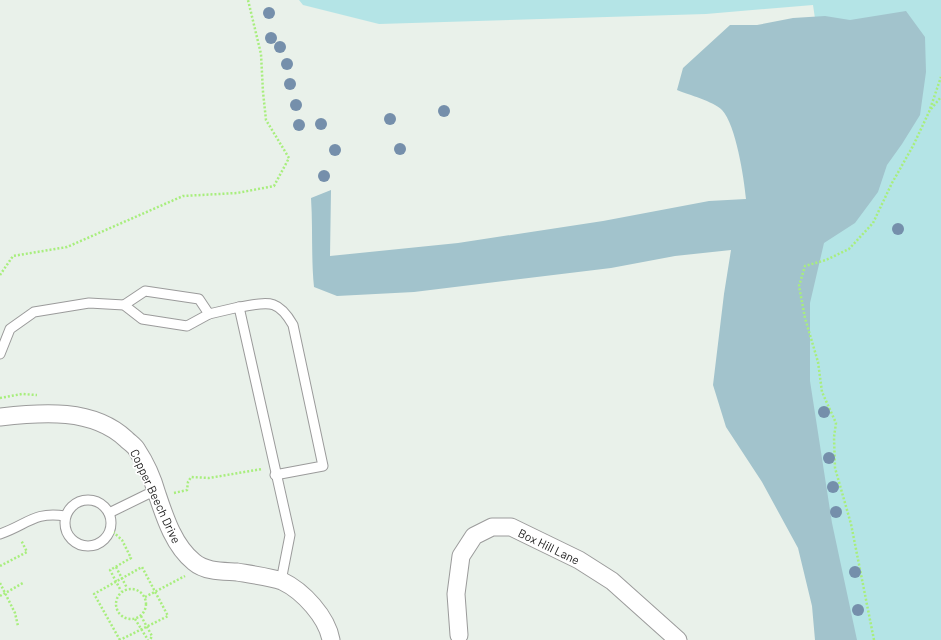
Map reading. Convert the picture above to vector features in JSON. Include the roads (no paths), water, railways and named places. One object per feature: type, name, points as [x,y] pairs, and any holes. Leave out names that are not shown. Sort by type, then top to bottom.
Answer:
[{"type":"street","name":"Copper Beech Drive","points":[[0,417],[37,413],[70,415],[94,421],[116,429],[137,449],[157,494],[164,516],[181,549],[195,563],[211,570],[239,572],[282,581],[316,609],[330,634],[331,640]]},
{"type":"street","name":"Box Hill Lane","points":[[459,635],[456,594],[461,556],[474,536],[492,526],[511,527],[579,560],[612,581],[678,640]]},
{"type":"lane","points":[[124,305],[145,291],[199,299],[209,314]]},
{"type":"lane","points":[[0,354],[10,329],[34,312],[90,303],[124,305],[142,319],[187,326],[209,314],[269,302],[285,311],[293,325],[323,466],[275,471]]},
{"type":"lane","points":[[239,307],[290,535],[282,581]]},
{"type":"lane","points":[[109,513],[157,494]]},
{"type":"lane","points":[[82,500],[98,502],[109,513],[110,529],[107,536],[97,544],[85,546],[78,544],[71,539],[66,532],[64,524],[65,516],[74,503],[82,500]]},
{"type":"lane","points":[[0,534],[17,527],[34,517],[52,514],[65,516]]}]
